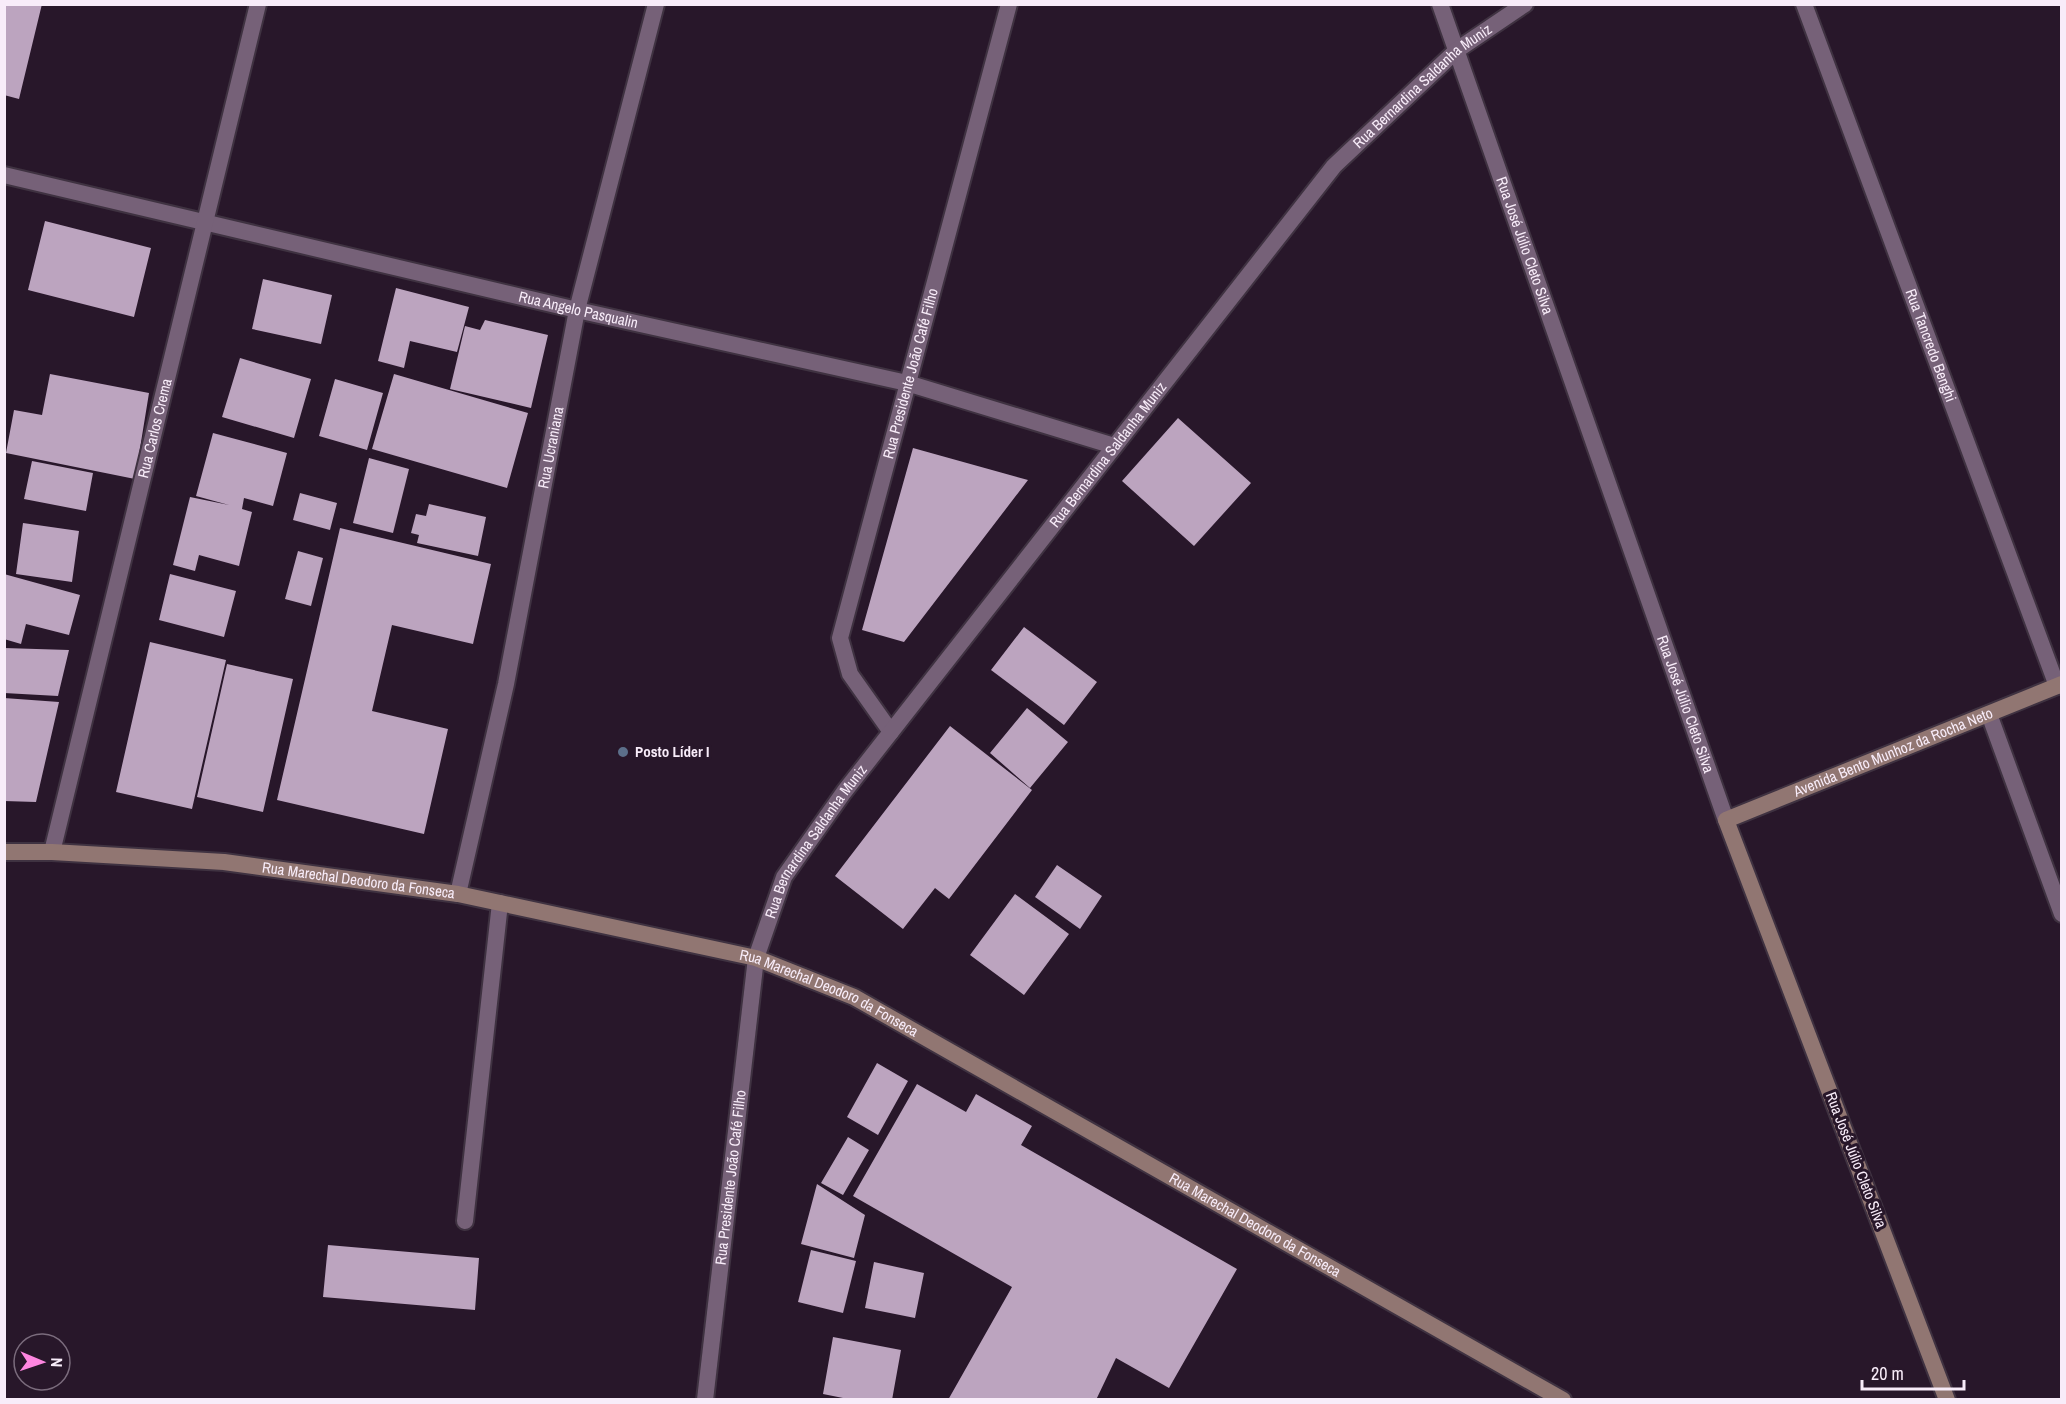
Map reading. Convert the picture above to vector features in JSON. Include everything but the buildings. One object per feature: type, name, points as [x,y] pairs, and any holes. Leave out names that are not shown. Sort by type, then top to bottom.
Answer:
[{"type":"main road","name":"Avenida Bento Munhoz da Rocha Neto","points":[[1726,820],[2059,685]]},
{"type":"main road","name":"Rua José Júlio Cleto Silva","points":[[1726,820],[1947,1400]]},
{"type":"main road","name":"Rua Marechal Deodoro da Fonseca","points":[[4,852],[52,852],[224,862],[458,894],[756,958],[854,997],[1563,1400]]},
{"type":"street","name":"Rua Carlos Crema","points":[[52,852],[258,4]]},
{"type":"street","name":"Rua Ucraniana","points":[[458,894],[506,684],[577,310],[656,4]]},
{"type":"street","name":"Rua Presidente João Café Filho","points":[[891,732],[850,674],[840,638],[1009,4]]},
{"type":"street","name":"Rua José Júlio Cleto Silva","points":[[1440,4],[1726,820]]},
{"type":"street","name":"Rua Bernardina Saldanha Muniz","points":[[756,958],[784,877],[844,792],[1334,165],[1457,50],[1525,4]]},
{"type":"street","name":"Rua Tancredo Benghi","points":[[1804,4],[2059,685]]},
{"type":"street","name":"Rua Angelo Pasqualin","points":[[4,175],[577,310],[907,384],[1114,446]]},
{"type":"street","points":[[1989,714],[2061,914]]},
{"type":"street","points":[[465,1221],[500,903]]},
{"type":"street","name":"Rua Presidente João Café Filho","points":[[705,1400],[756,958]]},
{"type":"place","name":"Posto Líder I","points":[[623,752]]}]
